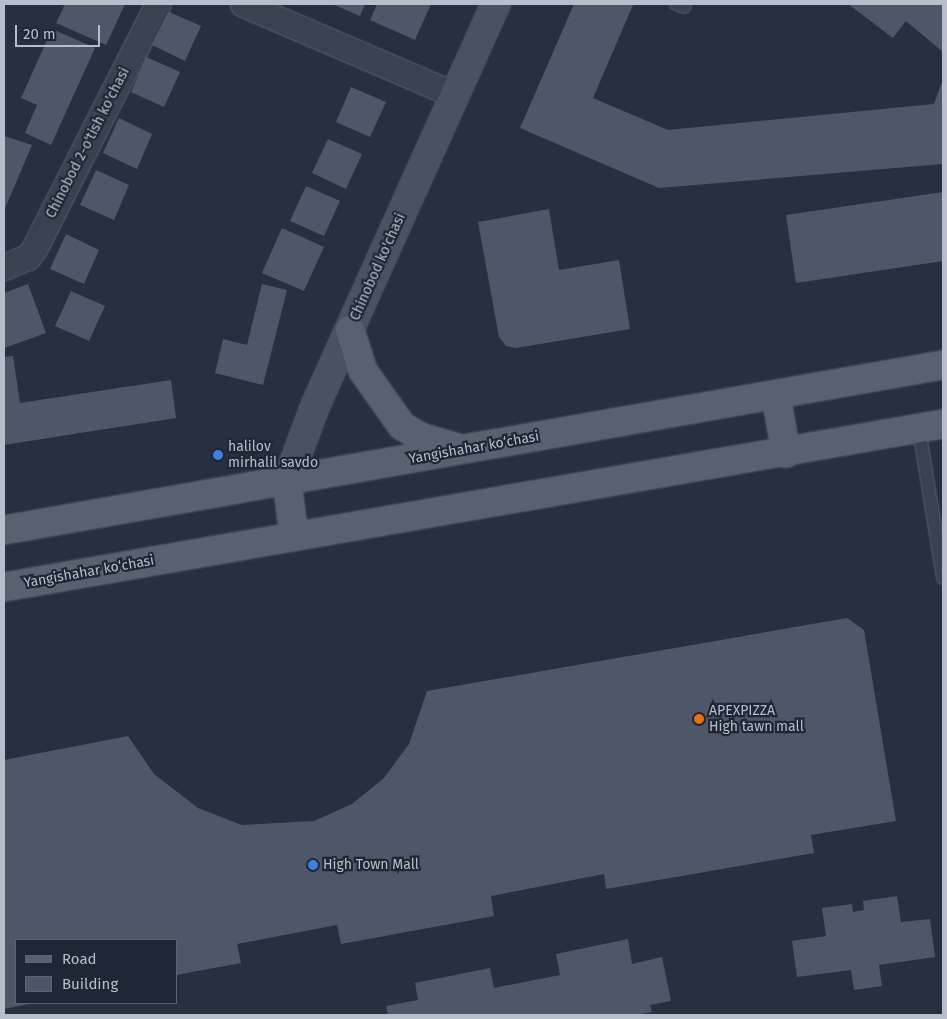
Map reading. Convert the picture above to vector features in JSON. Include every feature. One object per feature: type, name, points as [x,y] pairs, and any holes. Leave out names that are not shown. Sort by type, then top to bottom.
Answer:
[{"type":"main road","name":"Chinobod ko'chasi","points":[[294,537],[286,481],[308,422],[496,4]]},
{"type":"main road","points":[[350,330],[363,371],[402,426],[423,438],[465,450]]},
{"type":"main road","name":"Yangishahar ko‘chasi","points":[[4,530],[776,396],[943,365]]},
{"type":"main road","points":[[776,396],[786,453]]},
{"type":"main road","name":"Yangishahar ko‘chasi","points":[[4,587],[786,453],[931,426]]},
{"type":"street","name":"Chinobod 2-o'tish ko'chasi","points":[[4,267],[28,257],[34,249],[158,4]]},
{"type":"street","points":[[243,4],[455,95]]},
{"type":"lane","points":[[931,426],[943,578]]},
{"type":"building","points":[[65,4],[125,4],[106,45],[56,23]]},
{"type":"building","points":[[332,4],[365,4],[360,16]]},
{"type":"building","points":[[377,4],[431,4],[415,40],[370,20]]},
{"type":"building","points":[[574,4],[633,5],[593,98],[668,130],[934,104],[943,79],[943,164],[659,188],[520,128]]},
{"type":"building","points":[[848,4],[943,4],[943,52],[906,21],[893,38]]},
{"type":"building","points":[[167,11],[201,26],[185,61],[152,45]]},
{"type":"building","points":[[52,29],[95,48],[51,145],[25,133],[37,105],[21,98]]},
{"type":"building","points":[[146,57],[180,72],[164,107],[131,92]]},
{"type":"building","points":[[351,87],[386,102],[370,137],[336,122]]},
{"type":"building","points":[[119,118],[152,134],[137,169],[103,153]]},
{"type":"building","points":[[4,136],[32,145],[4,211]]},
{"type":"building","points":[[328,139],[362,154],[346,189],[312,173]]},
{"type":"building","points":[[96,170],[129,185],[114,220],[80,205]]},
{"type":"building","points":[[306,186],[340,201],[324,236],[290,221]]},
{"type":"building","points":[[943,192],[943,261],[796,283],[786,215]]},
{"type":"building","points":[[549,209],[559,270],[619,260],[630,329],[516,348],[506,346],[499,337],[478,222]]},
{"type":"building","points":[[282,228],[324,247],[304,291],[262,273]]},
{"type":"building","points":[[66,234],[99,250],[84,284],[50,269]]},
{"type":"building","points":[[28,284],[46,333],[4,348],[4,293]]},
{"type":"building","points":[[262,284],[287,290],[263,385],[215,373],[223,339],[247,345]]},
{"type":"building","points":[[71,291],[105,306],[89,341],[55,326]]},
{"type":"building","points":[[13,356],[20,403],[171,380],[176,418],[4,445],[4,357]]},
{"type":"building","points":[[847,618],[864,630],[896,821],[811,835],[814,853],[606,889],[604,874],[491,896],[494,916],[341,944],[337,925],[237,944],[241,963],[178,975],[178,939],[15,939],[15,1004],[29,1004],[4,1009],[4,760],[128,736],[154,774],[198,808],[242,825],[314,821],[352,804],[384,778],[409,744],[427,691]]},
{"type":"building","points":[[897,896],[901,922],[930,919],[935,957],[879,965],[882,986],[854,990],[851,970],[797,977],[792,941],[826,936],[822,908],[852,904],[853,912],[864,910],[863,901]]},
{"type":"building","points":[[628,939],[632,964],[662,957],[671,1001],[650,1005],[652,1012],[637,1015],[388,1015],[386,1006],[418,1000],[415,983],[490,968],[494,988],[560,975],[556,954]]},
{"type":"place","name":"halilov mirhalil savdo","points":[[218,455]]},
{"type":"place","name":"APEXPIZZA High tawn mall","points":[[699,719]]},
{"type":"place","name":"High Town Mall","points":[[313,865]]}]
